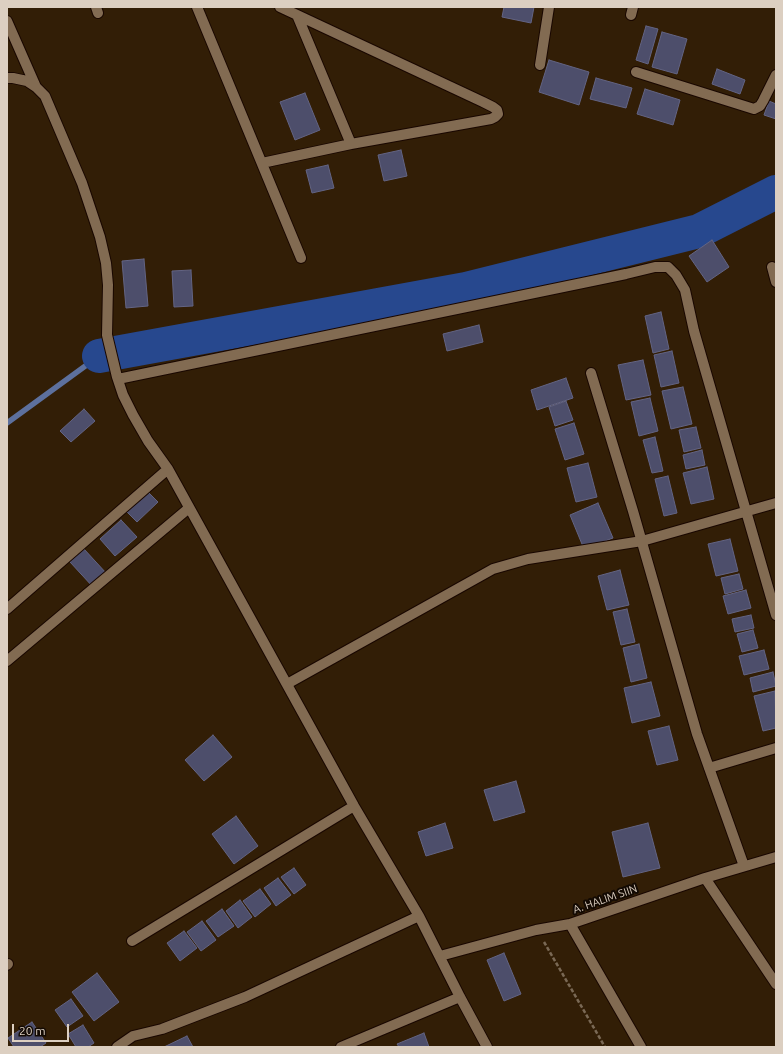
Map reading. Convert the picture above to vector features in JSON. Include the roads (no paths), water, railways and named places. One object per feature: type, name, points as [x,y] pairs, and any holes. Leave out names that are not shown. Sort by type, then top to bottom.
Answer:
[{"type":"street","points":[[197,7],[301,258]]},
{"type":"street","points":[[262,163],[351,144],[491,118],[497,116],[498,112],[493,107],[483,102],[280,7]]},
{"type":"street","points":[[540,64],[549,7]]},
{"type":"street","points":[[297,15],[351,144]]},
{"type":"street","points":[[7,21],[36,87]]},
{"type":"street","points":[[636,72],[754,109],[760,106],[776,75]]},
{"type":"street","points":[[7,78],[20,79],[36,87],[45,96],[82,183],[100,237],[106,263],[108,286],[107,335],[117,378],[132,415],[168,469],[354,806],[419,916],[487,1047]]},
{"type":"street","points":[[117,378],[655,267],[668,267],[676,275],[685,290],[694,331],[776,615]]},
{"type":"street","points":[[772,267],[776,282]]},
{"type":"street","points":[[591,372],[642,541],[697,734],[744,866]]},
{"type":"street","points":[[7,610],[168,469]]},
{"type":"street","points":[[286,684],[492,569],[528,559],[642,541],[776,503]]},
{"type":"street","points":[[7,661],[189,508]]},
{"type":"street","points":[[709,768],[776,748]]},
{"type":"street","points":[[132,941],[354,806]]},
{"type":"street","name":"A. HALIM SIIN","points":[[440,956],[536,930],[570,924],[705,878],[776,857]]},
{"type":"street","points":[[705,878],[776,984]]},
{"type":"street","points":[[117,1047],[133,1036],[162,1029],[244,997],[419,916]]},
{"type":"street","points":[[570,924],[641,1047]]},
{"type":"street","points":[[341,1047],[460,997]]},
{"type":"waterway","points":[[99,356],[466,289],[699,231],[776,192]]},
{"type":"waterway","points":[[7,423],[99,356]]}]
